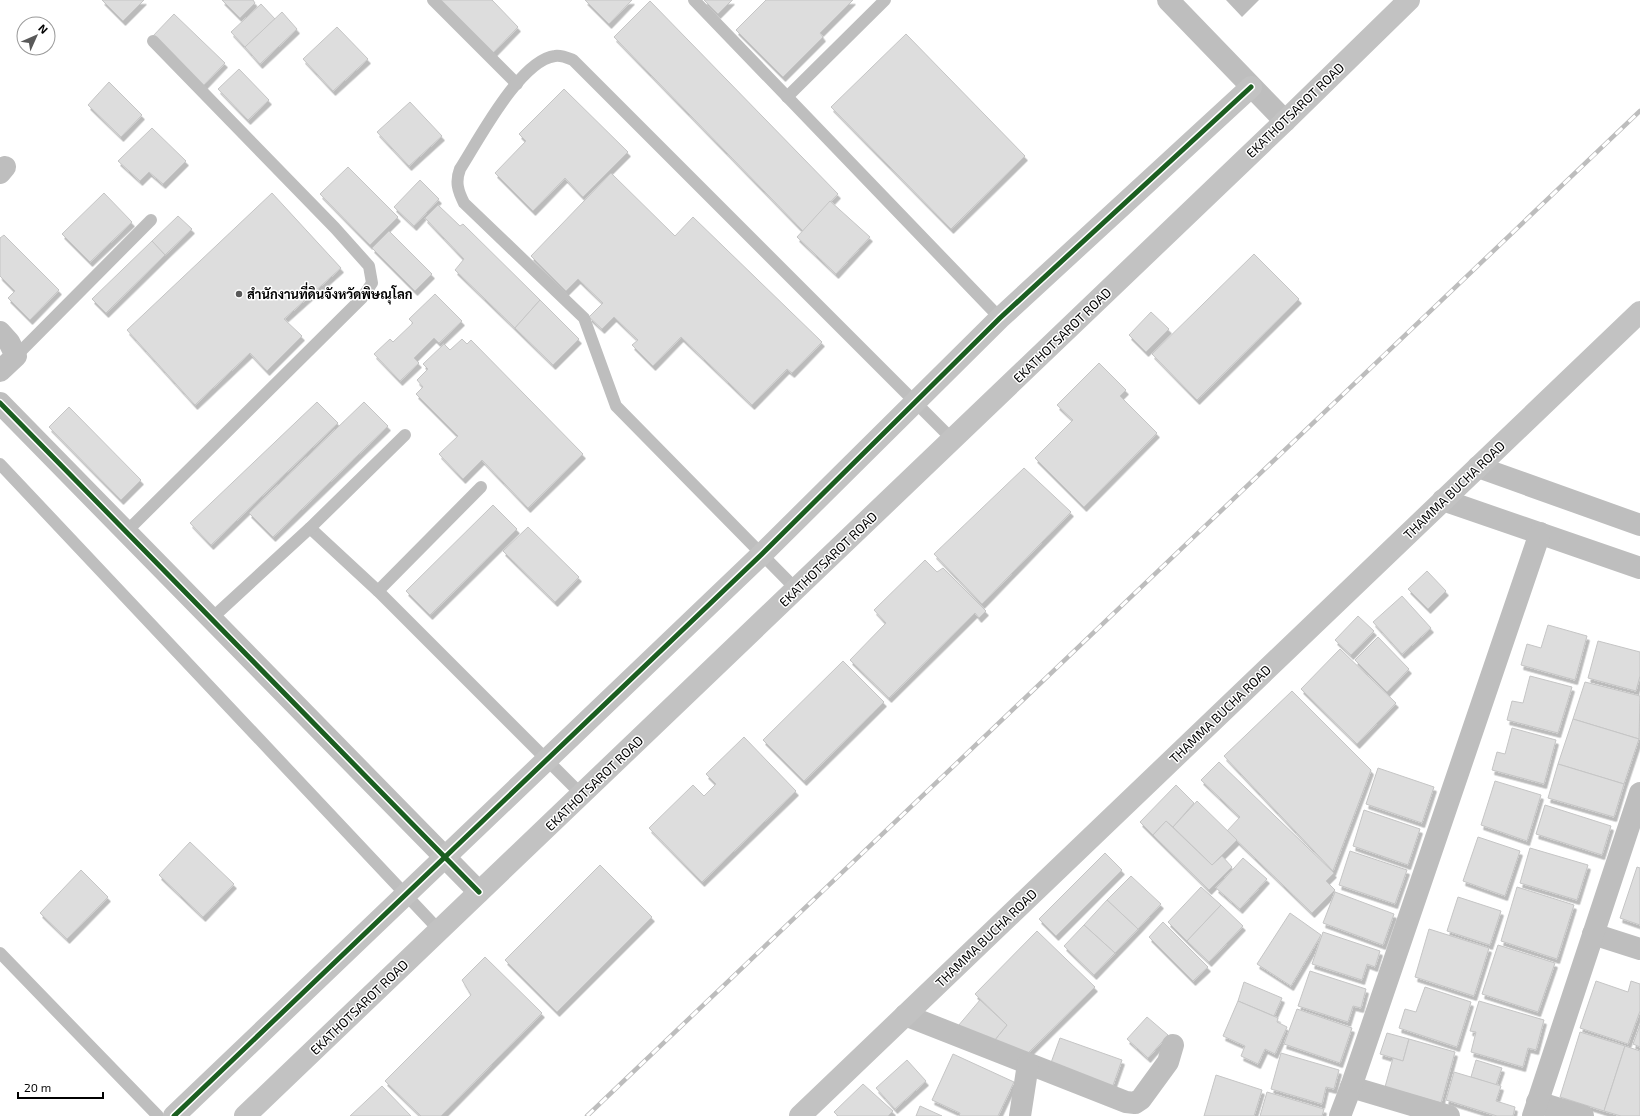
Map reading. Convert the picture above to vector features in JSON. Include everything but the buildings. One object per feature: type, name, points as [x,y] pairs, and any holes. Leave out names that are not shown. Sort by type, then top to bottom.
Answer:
[{"type":"main road","name":"EKATHOTSAROT ROAD","points":[[245,1116],[1285,121],[1409,0]]},
{"type":"main road","points":[[174,1116],[762,554],[1000,318],[1250,87]]},
{"type":"main road","name":"THAMMA BUCHA ROAD","points":[[800,1116],[1640,312]]},
{"type":"street","points":[[1168,0],[1250,87],[1285,121]]},
{"type":"street","points":[[0,332],[9,342],[16,356],[0,372]]},
{"type":"street","points":[[0,403],[479,892]]},
{"type":"street","points":[[1478,467],[1640,525]]},
{"type":"street","points":[[1443,500],[1640,568]]},
{"type":"street","points":[[1340,1116],[1351,1088],[1540,533]]},
{"type":"street","points":[[1583,1116],[1535,1109],[1640,793]]},
{"type":"street","points":[[1593,934],[1640,949]]},
{"type":"street","points":[[905,1015],[1126,1102],[1135,1103],[1141,1099],[1152,1086],[1168,1062],[1173,1045]]},
{"type":"street","points":[[1020,1116],[1028,1064]]},
{"type":"street","points":[[1351,1088],[1449,1116]]},
{"type":"lane","points":[[433,0],[516,84]]},
{"type":"lane","points":[[694,0],[1000,318]]},
{"type":"lane","points":[[788,97],[885,0]]},
{"type":"lane","points":[[126,532],[362,298],[372,283],[368,266],[335,228],[153,41]]},
{"type":"lane","points":[[796,589],[616,406],[584,318],[464,203],[457,190],[457,177],[460,169],[524,73],[542,60],[556,56],[573,60],[952,440]]},
{"type":"lane","points":[[16,356],[151,220]]},
{"type":"lane","points":[[211,619],[310,528],[405,435]]},
{"type":"lane","points":[[0,464],[440,930]]},
{"type":"lane","points":[[378,591],[481,487]]},
{"type":"lane","points":[[310,528],[378,591],[581,794]]},
{"type":"lane","points":[[0,953],[158,1116]]},
{"type":"shaded area","points":[[1226,0],[1259,0],[1242,17]]},
{"type":"railway","points":[[587,1116],[1640,111]]},
{"type":"cycle path","points":[[174,1116],[762,554],[1000,318],[1251,87]]},
{"type":"cycle path","points":[[0,403],[479,892]]},
{"type":"place","name":"สำนักงานที่ดินจังหวัดพิษณุโลก","points":[[239,294]]}]
